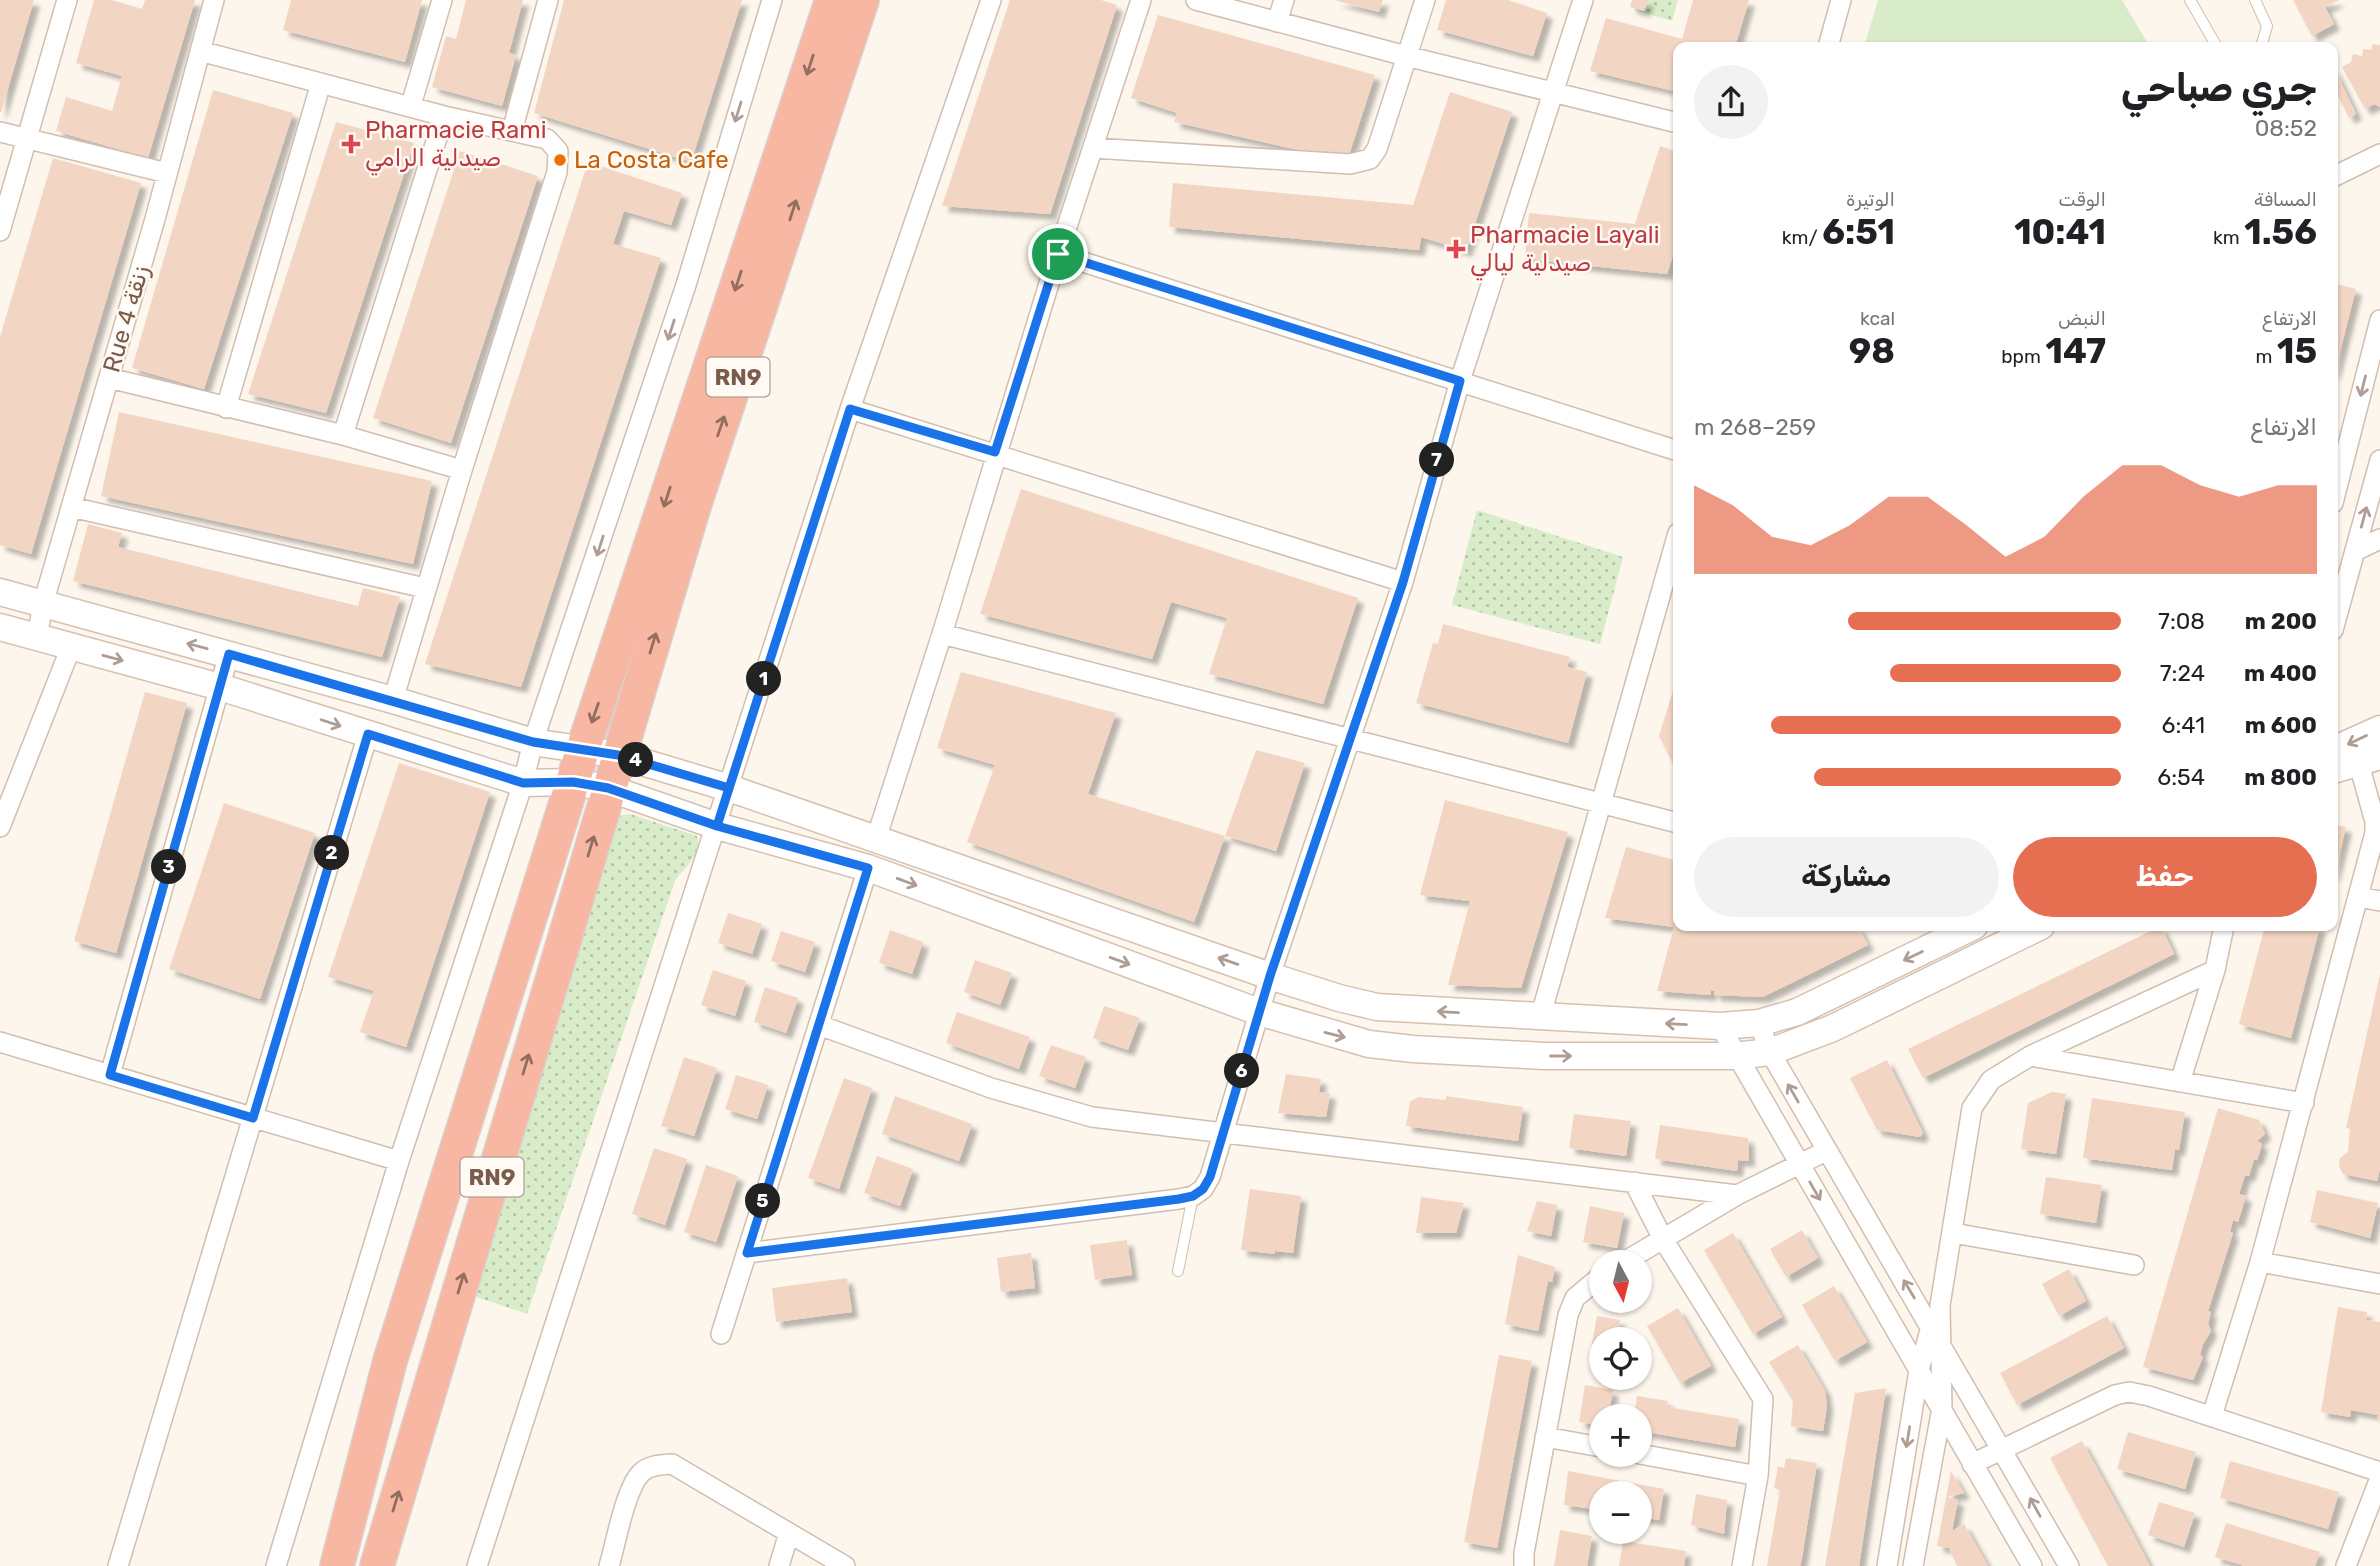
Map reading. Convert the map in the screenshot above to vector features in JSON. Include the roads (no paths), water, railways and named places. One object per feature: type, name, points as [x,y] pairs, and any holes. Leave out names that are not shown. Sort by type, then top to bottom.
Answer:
[{"type":"highway","name":"RN9","points":[[337,1566],[390,1361],[583,749],[832,0]]},
{"type":"highway","name":"RN9","points":[[377,1566],[694,506],[862,0]]},
{"type":"main road","points":[[0,592],[393,700],[533,742],[618,755],[729,788],[1270,976],[1377,1007],[1720,1026],[1759,1023],[1797,1013],[1964,931]]},
{"type":"main road","points":[[0,627],[220,687],[523,783],[573,782],[608,788],[717,826],[868,868],[1259,1012],[1369,1044],[1545,1056],[1735,1056],[1770,1052],[1833,1028],[2030,931]]},
{"type":"main road","points":[[2338,748],[2380,729]]},
{"type":"main road","points":[[2338,769],[2370,760]]},
{"type":"street","points":[[0,231],[67,0]]},
{"type":"street","name":"Rue 4 زنقة","points":[[37,637],[43,604],[214,0]]},
{"type":"street","points":[[411,105],[442,0]]},
{"type":"street","points":[[512,131],[548,0]]},
{"type":"street","points":[[276,1566],[399,1161],[523,783],[533,742],[681,298],[772,0]]},
{"type":"street","points":[[477,1566],[850,409],[992,0]]},
{"type":"street","points":[[876,839],[942,634],[995,452],[1141,0]]},
{"type":"street","points":[[1196,0],[1406,56],[1673,121]]},
{"type":"street","points":[[1277,22],[1284,0]]},
{"type":"street","points":[[1093,148],[1350,164],[1365,162],[1377,149],[1424,0]]},
{"type":"street","points":[[747,1253],[1193,1196],[1203,1189],[1210,1177],[1270,976],[1403,582],[1460,381],[1583,0]]},
{"type":"street","points":[[1829,42],[1841,0]]},
{"type":"street","points":[[200,51],[411,105],[444,116],[547,139],[558,151],[559,161],[425,588],[393,700]]},
{"type":"street","points":[[226,408],[321,83]]},
{"type":"street","points":[[343,435],[444,116]]},
{"type":"street","points":[[0,132],[167,173]]},
{"type":"street","points":[[2338,175],[2380,154]]},
{"type":"street","points":[[1058,254],[1673,449]]},
{"type":"street","points":[[2338,484],[2380,320]]},
{"type":"street","points":[[109,378],[343,435],[462,470]]},
{"type":"street","points":[[850,409],[995,452],[1403,582]]},
{"type":"street","points":[[2338,612],[2380,460]]},
{"type":"street","points":[[71,507],[425,588]]},
{"type":"street","points":[[2355,551],[2380,539]]},
{"type":"street","points":[[1540,1017],[1673,551]]},
{"type":"street","points":[[942,634],[1352,737],[1673,822]]},
{"type":"street","points":[[0,827],[71,647]]},
{"type":"street","points":[[110,1075],[229,654]]},
{"type":"street","points":[[118,1566],[368,734]]},
{"type":"street","points":[[2212,1416],[2260,1262],[2358,897],[2375,822],[2370,760]]},
{"type":"street","points":[[721,1334],[868,868]]},
{"type":"street","points":[[2358,897],[2380,901]]},
{"type":"street","points":[[2180,1082],[2215,970],[2223,931]]},
{"type":"street","points":[[1887,1566],[1919,1370],[1931,1326],[1940,1305],[1972,1108],[1991,1080],[2030,1056],[2215,970]]},
{"type":"street","points":[[1759,1023],[1770,1052],[1826,1151],[1931,1326],[1943,1352],[2002,1448],[2068,1566]]},
{"type":"street","points":[[819,1025],[1045,1106],[1104,1119],[1737,1195]]},
{"type":"street","points":[[1720,1026],[2032,1566]]},
{"type":"street","points":[[0,1042],[399,1161]]},
{"type":"street","points":[[2030,1056],[2304,1103]]},
{"type":"street","points":[[1644,1250],[1737,1195],[1826,1151]]},
{"type":"street","points":[[1634,1182],[1663,1239],[1760,1391],[1764,1419],[1758,1476],[1742,1566]]},
{"type":"street","points":[[1953,1233],[2134,1265]]},
{"type":"street","points":[[2260,1262],[2380,1284]]},
{"type":"street","points":[[1524,1566],[1568,1315],[1575,1298],[1589,1286]]},
{"type":"street","points":[[1913,1566],[1942,1408],[1940,1305]]},
{"type":"street","points":[[1972,1464],[2122,1393],[2137,1393],[2380,1472]]},
{"type":"street","points":[[1545,1437],[1589,1445]]},
{"type":"street","points":[[1652,1456],[1758,1476]]},
{"type":"street","points":[[609,1566],[633,1486],[641,1473],[655,1465],[671,1464],[845,1566]]},
{"type":"street","points":[[2346,1566],[2380,1478]]},
{"type":"street","points":[[779,1566],[789,1533]]},
{"type":"lane","points":[[2190,0],[2214,42]]},
{"type":"lane","points":[[2255,0],[2267,26],[2263,42]]},
{"type":"lane","points":[[1178,1271],[1193,1196]]},
{"type":"place","name":"Pharmacie Rami صيدلية الرامي","points":[[351,144]]},
{"type":"place","name":"La Costa Cafe","points":[[560,160]]},
{"type":"place","name":"Pharmacie Layali صيدلية ليالي","points":[[1456,249]]}]
